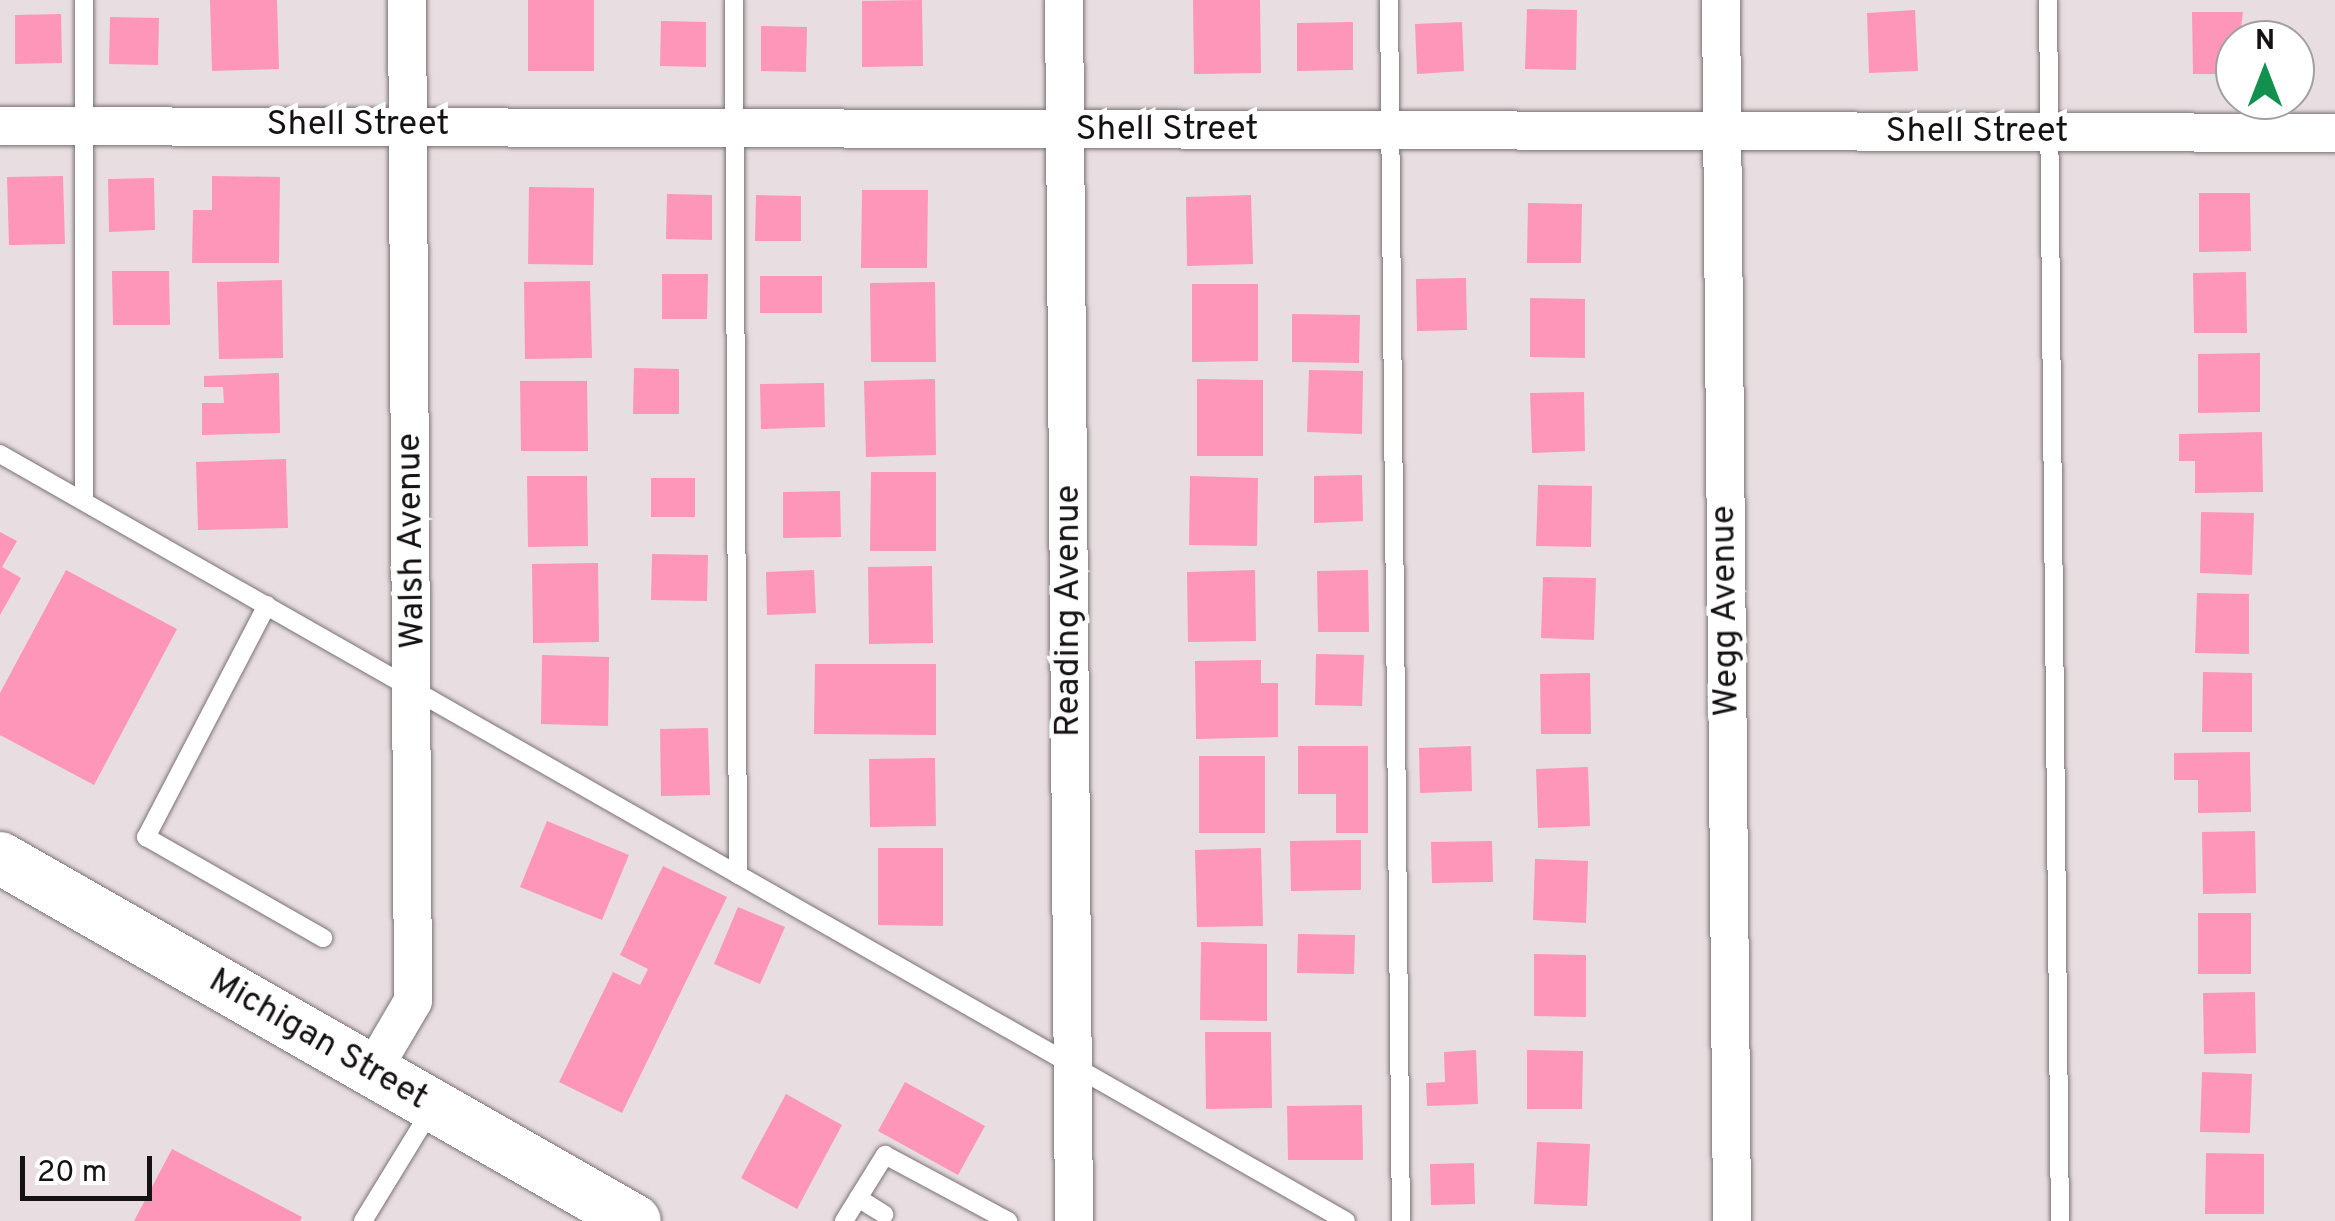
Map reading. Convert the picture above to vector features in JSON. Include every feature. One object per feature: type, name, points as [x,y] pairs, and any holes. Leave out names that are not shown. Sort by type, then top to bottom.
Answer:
[{"type":"main road","name":"Michigan Street","points":[[0,858],[635,1221]]},
{"type":"street","name":"Walsh Avenue","points":[[372,1071],[413,1002],[406,0]]},
{"type":"street","name":"Reading Avenue","points":[[1064,0],[1074,1221]]},
{"type":"street","name":"Wegg Avenue","points":[[1721,0],[1732,1221]]},
{"type":"street","name":"Shell Street","points":[[0,126],[2335,133]]},
{"type":"lane","points":[[84,0],[84,500]]},
{"type":"lane","points":[[734,0],[738,875]]},
{"type":"lane","points":[[1389,0],[1402,1221]]},
{"type":"lane","points":[[2048,0],[2060,1221]]},
{"type":"lane","points":[[0,454],[1346,1221]]},
{"type":"lane","points":[[267,605],[146,837],[323,938]]},
{"type":"lane","points":[[363,1221],[434,1106]]},
{"type":"lane","points":[[844,1221],[885,1154],[1008,1221]]},
{"type":"lane","points":[[858,1198],[884,1214]]},
{"type":"building","points":[[210,0],[277,0],[279,69],[212,71]]},
{"type":"building","points":[[528,0],[594,0],[594,71],[528,71]]},
{"type":"building","points":[[922,0],[923,66],[862,67],[862,1]]},
{"type":"building","points":[[1193,0],[1260,0],[1261,73],[1194,74]]},
{"type":"building","points":[[1527,9],[1577,10],[1576,70],[1525,69]]},
{"type":"building","points":[[1915,10],[1918,71],[1869,73],[1867,13]]},
{"type":"building","points":[[2192,12],[2243,12],[2242,20],[2215,20],[2215,74],[2193,74]]},
{"type":"building","points":[[61,14],[62,63],[15,64],[15,15]]},
{"type":"building","points":[[110,17],[159,18],[158,65],[109,64]]},
{"type":"building","points":[[661,21],[706,22],[706,67],[660,66]]},
{"type":"building","points":[[1353,22],[1353,70],[1297,71],[1297,23]]},
{"type":"building","points":[[1462,22],[1464,71],[1417,74],[1415,24]]},
{"type":"building","points":[[761,26],[807,27],[806,72],[761,71]]},
{"type":"building","points":[[63,176],[65,244],[9,245],[7,177]]},
{"type":"building","points":[[212,176],[280,177],[279,263],[192,263],[193,210],[212,210]]},
{"type":"building","points":[[154,178],[155,230],[109,232],[108,179]]},
{"type":"building","points":[[529,187],[594,188],[593,265],[528,264]]},
{"type":"building","points":[[862,190],[928,190],[927,268],[861,268]]},
{"type":"building","points":[[2199,193],[2250,193],[2251,251],[2199,252]]},
{"type":"building","points":[[667,194],[712,195],[712,240],[666,239]]},
{"type":"building","points":[[756,195],[801,196],[801,241],[755,241]]},
{"type":"building","points":[[1251,195],[1253,264],[1187,266],[1186,197]]},
{"type":"building","points":[[1528,203],[1582,204],[1581,263],[1527,263]]},
{"type":"building","points":[[112,271],[169,271],[170,325],[113,325]]},
{"type":"building","points":[[2246,272],[2247,333],[2194,333],[2193,273]]},
{"type":"building","points":[[662,274],[708,274],[707,319],[662,319]]},
{"type":"building","points":[[760,276],[822,276],[822,313],[760,313]]},
{"type":"building","points":[[1466,278],[1467,330],[1417,331],[1416,279]]},
{"type":"building","points":[[282,280],[283,358],[219,359],[217,282]]},
{"type":"building","points":[[590,281],[592,358],[525,359],[524,282]]},
{"type":"building","points":[[935,282],[936,362],[871,362],[870,283]]},
{"type":"building","points":[[1192,284],[1258,284],[1258,361],[1192,362]]},
{"type":"building","points":[[1530,298],[1585,299],[1585,358],[1530,357]]},
{"type":"building","points":[[1292,314],[1360,315],[1359,363],[1292,362]]},
{"type":"building","points":[[2260,353],[2260,412],[2198,413],[2198,354]]},
{"type":"building","points":[[634,368],[679,369],[679,414],[633,414]]},
{"type":"building","points":[[1309,370],[1363,371],[1362,434],[1307,432]]},
{"type":"building","points":[[279,373],[280,433],[202,435],[202,403],[224,403],[223,387],[204,387],[204,376]]},
{"type":"building","points":[[935,379],[936,455],[866,457],[864,381]]},
{"type":"building","points":[[1197,379],[1263,380],[1263,456],[1197,456]]},
{"type":"building","points":[[520,381],[587,381],[588,451],[521,451]]},
{"type":"building","points":[[824,383],[825,427],[761,429],[760,384]]},
{"type":"building","points":[[1584,392],[1585,451],[1532,453],[1530,393]]},
{"type":"building","points":[[2262,432],[2263,492],[2195,493],[2195,461],[2179,461],[2179,434]]},
{"type":"building","points":[[286,459],[288,528],[198,530],[196,462]]},
{"type":"building","points":[[871,472],[936,472],[936,551],[870,551]]},
{"type":"building","points":[[1362,475],[1363,521],[1314,523],[1314,476]]},
{"type":"building","points":[[527,476],[587,476],[588,546],[528,547]]},
{"type":"building","points":[[1190,476],[1258,478],[1257,546],[1189,545]]},
{"type":"building","points":[[651,478],[695,478],[695,517],[651,517]]},
{"type":"building","points":[[1538,485],[1592,486],[1591,547],[1536,546]]},
{"type":"building","points":[[840,491],[841,537],[783,538],[783,492]]},
{"type":"building","points":[[2201,512],[2254,513],[2252,575],[2200,573]]},
{"type":"building","points":[[0,532],[17,541],[2,567],[21,578],[0,615]]},
{"type":"building","points":[[652,554],[708,555],[707,601],[651,600]]},
{"type":"building","points":[[598,563],[599,642],[533,643],[532,564]]},
{"type":"building","points":[[932,566],[933,643],[869,644],[868,567]]},
{"type":"building","points":[[66,570],[177,629],[94,785],[0,735],[0,693]]},
{"type":"building","points":[[814,570],[816,613],[767,615],[766,572]]},
{"type":"building","points":[[1255,570],[1256,641],[1188,642],[1187,572]]},
{"type":"building","points":[[1368,570],[1369,632],[1318,632],[1317,571]]},
{"type":"building","points":[[1543,577],[1596,578],[1594,640],[1541,638]]},
{"type":"building","points":[[2197,593],[2249,594],[2249,654],[2195,653]]},
{"type":"building","points":[[1316,654],[1364,655],[1362,706],[1315,705]]},
{"type":"building","points":[[542,655],[609,657],[608,726],[541,724]]},
{"type":"building","points":[[1261,660],[1261,683],[1278,683],[1278,737],[1196,739],[1195,661]]},
{"type":"building","points":[[815,664],[936,664],[936,735],[814,734]]},
{"type":"building","points":[[2203,672],[2252,673],[2252,732],[2202,732]]},
{"type":"building","points":[[1590,673],[1591,734],[1541,734],[1540,674]]},
{"type":"building","points":[[708,728],[710,795],[661,796],[660,729]]},
{"type":"building","points":[[1298,746],[1368,746],[1368,833],[1336,833],[1336,794],[1298,794]]},
{"type":"building","points":[[1471,746],[1472,791],[1420,793],[1419,748]]},
{"type":"building","points":[[2250,752],[2251,812],[2198,813],[2198,780],[2174,780],[2174,753]]},
{"type":"building","points":[[1199,756],[1265,756],[1265,833],[1199,833]]},
{"type":"building","points":[[935,758],[936,826],[870,827],[869,759]]},
{"type":"building","points":[[1588,767],[1590,826],[1538,828],[1536,769]]},
{"type":"building","points":[[547,821],[629,855],[602,920],[520,887]]},
{"type":"building","points":[[2255,831],[2256,893],[2203,894],[2202,832]]},
{"type":"building","points":[[1361,840],[1361,890],[1291,891],[1290,841]]},
{"type":"building","points":[[1492,841],[1493,882],[1432,883],[1431,842]]},
{"type":"building","points":[[878,848],[943,848],[943,926],[878,925]]},
{"type":"building","points":[[1261,848],[1263,926],[1197,927],[1195,850]]},
{"type":"building","points":[[1535,859],[1588,861],[1586,923],[1533,920]]},
{"type":"building","points":[[663,866],[727,897],[622,1113],[559,1082],[613,972],[640,985],[648,969],[620,955]]},
{"type":"building","points":[[738,907],[785,927],[760,984],[714,964]]},
{"type":"building","points":[[2198,913],[2251,913],[2251,974],[2198,974]]},
{"type":"building","points":[[1298,934],[1355,935],[1354,974],[1297,973]]},
{"type":"building","points":[[1201,942],[1267,944],[1267,1021],[1200,1020]]},
{"type":"building","points":[[1534,954],[1586,955],[1586,1017],[1534,1016]]},
{"type":"building","points":[[2255,992],[2256,1053],[2204,1054],[2203,993]]},
{"type":"building","points":[[1205,1032],[1271,1032],[1272,1108],[1206,1109]]},
{"type":"building","points":[[1476,1050],[1478,1104],[1427,1106],[1426,1083],[1445,1082],[1444,1052]]},
{"type":"building","points":[[1527,1050],[1583,1051],[1582,1109],[1527,1109]]},
{"type":"building","points":[[2202,1072],[2252,1074],[2250,1133],[2200,1132]]},
{"type":"building","points":[[905,1082],[985,1126],[958,1175],[878,1131]]},
{"type":"building","points":[[786,1094],[842,1125],[797,1209],[741,1178]]},
{"type":"building","points":[[1362,1105],[1363,1160],[1288,1160],[1287,1106]]},
{"type":"building","points":[[1537,1142],[1590,1144],[1587,1206],[1534,1204]]},
{"type":"building","points":[[172,1149],[302,1217],[300,1221],[134,1221]]},
{"type":"building","points":[[2206,1153],[2264,1154],[2264,1214],[2205,1214]]},
{"type":"building","points":[[1474,1163],[1475,1204],[1431,1205],[1430,1164]]}]
